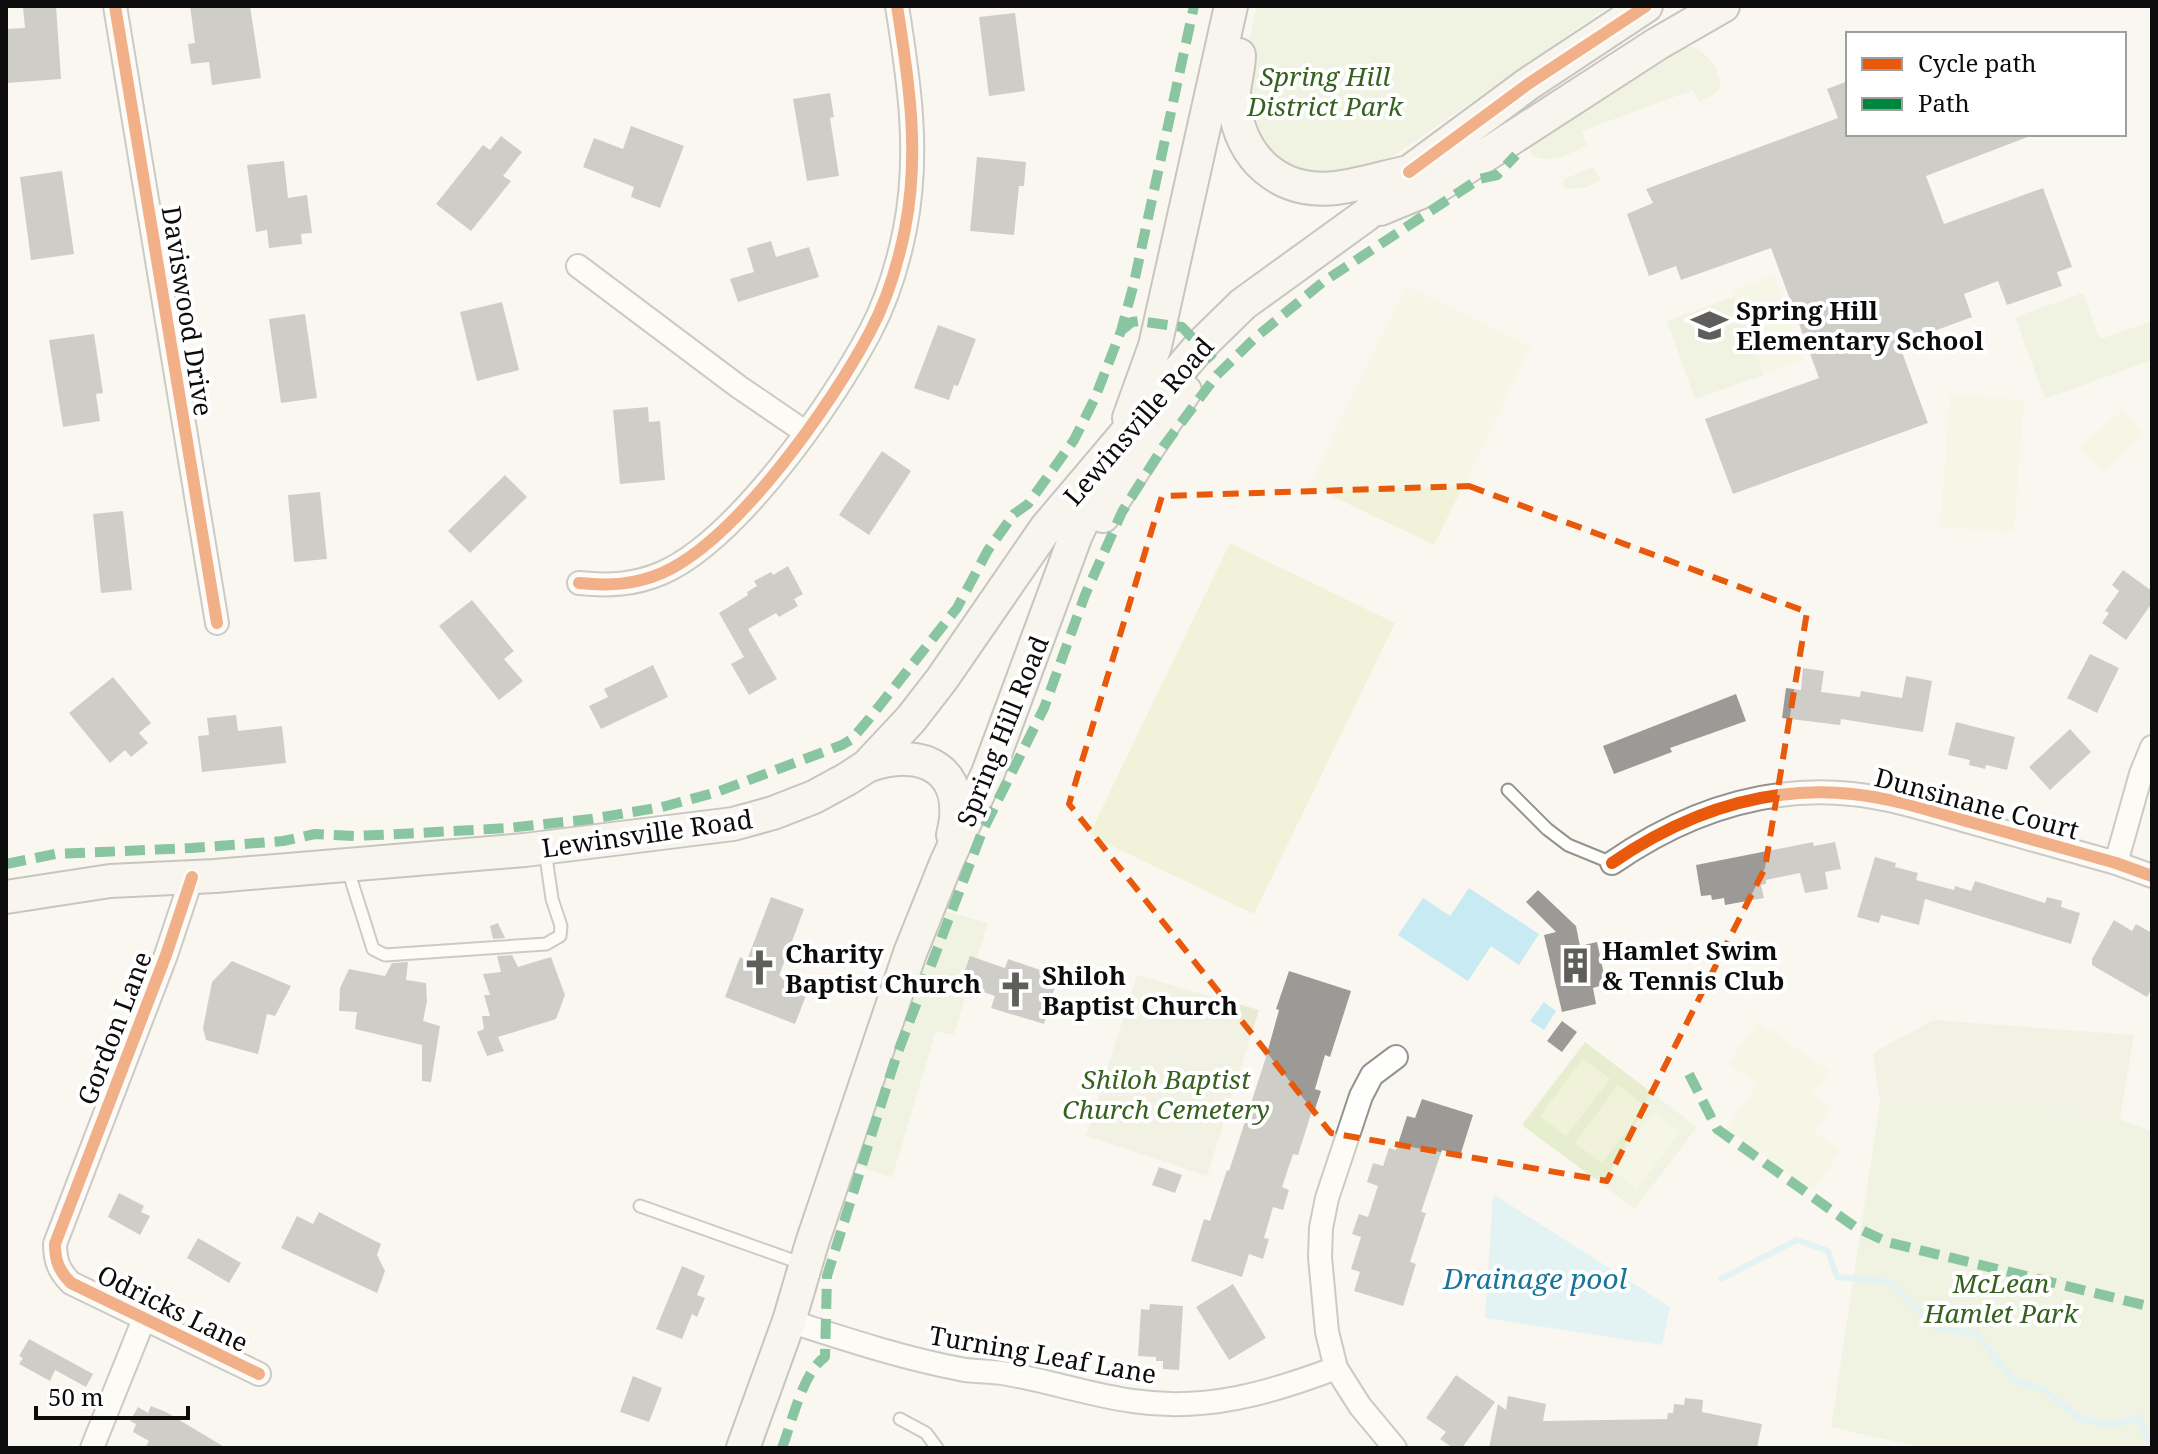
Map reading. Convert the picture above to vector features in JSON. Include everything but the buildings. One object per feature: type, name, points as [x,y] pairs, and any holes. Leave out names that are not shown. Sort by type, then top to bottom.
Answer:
[{"type":"main road","points":[[1234,6],[1239,62],[1233,100],[1247,149],[1261,166],[1300,185],[1324,188],[1409,172]]},
{"type":"main road","name":"Spring Hill Road","points":[[743,1448],[789,1321],[812,1243],[910,953],[947,861],[988,773],[1076,535],[1120,441],[1155,346],[1234,6]]},
{"type":"main road","name":"Lewinsville Road","points":[[6,897],[110,881],[545,848],[733,824],[814,797],[867,766],[911,719],[942,679],[1032,545],[1186,361],[1243,304],[1366,215],[1409,172],[1528,84],[1646,6]]},
{"type":"main road","name":"Lewinsville Road","points":[[1366,215],[1441,184],[1717,8]]},
{"type":"main road","points":[[1508,142],[1506,131],[1510,112],[1528,84]]},
{"type":"main road","points":[[1043,628],[1106,510],[1243,304]]},
{"type":"main road","points":[[867,766],[893,758],[914,757],[944,773],[953,787],[957,805],[947,861]]},
{"type":"street","name":"Daviswood Drive","points":[[115,6],[217,623]]},
{"type":"street","points":[[579,583],[613,586],[665,572],[688,558],[737,516],[836,391],[871,330],[894,276],[905,228],[914,158],[913,115],[897,6]]},
{"type":"street","points":[[578,266],[739,387],[805,432]]},
{"type":"street","points":[[2116,863],[2141,774],[2152,747]]},
{"type":"street","name":"Dunsinane Court","points":[[1612,863],[1667,829],[1706,812],[1745,800],[1812,792],[1892,800],[2152,876]]},
{"type":"street","name":"Gordon Lane","points":[[75,1193],[166,955],[192,877]]},
{"type":"street","points":[[1395,1448],[1360,1406],[1336,1368],[1322,1296],[1321,1228],[1327,1198],[1361,1096],[1372,1075],[1396,1057]]},
{"type":"street","name":"Odricks Lane","points":[[75,1193],[55,1244],[55,1260],[71,1283],[259,1374]]},
{"type":"street","points":[[92,1448],[144,1319]]},
{"type":"street","name":"Turning Leaf Lane","points":[[789,1321],[927,1362],[964,1370],[1003,1373],[1156,1404],[1234,1400],[1275,1391],[1336,1368]]},
{"type":"lane","points":[[1508,790],[1568,845],[1612,863]]},
{"type":"lane","points":[[347,865],[373,949],[385,955],[546,944],[560,936],[561,926],[552,899],[545,848]]},
{"type":"lane","points":[[640,1206],[807,1265]]},
{"type":"lane","points":[[900,1419],[926,1433],[937,1448]]},
{"type":"highlighted area","points":[[1469,486],[1807,612],[1765,868],[1607,1181],[1331,1133],[1069,804],[1162,496]]},
{"type":"green space","name":"Spring Hill District Park","points":[[1257,6],[1610,6],[1395,155],[1358,171],[1317,181],[1262,152],[1240,82]]},
{"type":"green space","points":[[1694,47],[1713,63],[1718,74],[1721,87],[1711,96],[1699,102],[1693,90],[1582,131],[1587,146],[1558,158],[1537,158],[1530,154],[1531,142],[1669,48]]},
{"type":"green space","points":[[1594,167],[1601,180],[1586,188],[1566,189],[1562,185],[1564,179]]},
{"type":"green space","points":[[1773,275],[1804,360],[1764,375],[1732,290]]},
{"type":"green space","points":[[1406,286],[1531,347],[1434,545],[1309,485]]},
{"type":"green space","points":[[2083,293],[2100,339],[2152,321],[2152,360],[2045,399],[2015,317]]},
{"type":"green space","points":[[1736,296],[1764,375],[1695,399],[1667,321]]},
{"type":"green space","points":[[1950,394],[2024,400],[2014,532],[1940,527]]},
{"type":"green space","points":[[2122,410],[2145,435],[2103,472],[2080,447]]},
{"type":"green space","points":[[1230,543],[1395,623],[1254,914],[1089,835]]},
{"type":"green space","points":[[939,909],[988,923],[954,1035],[936,1031],[892,1178],[858,1166]]},
{"type":"green space","name":"Shiloh Baptist Church Cemetery","points":[[1137,975],[1259,1010],[1207,1176],[1086,1136]]},
{"type":"green space","points":[[1933,1020],[2134,1035],[2120,1119],[1880,1102],[1873,1053]]},
{"type":"green space","points":[[1758,1021],[1829,1071],[1813,1094],[1831,1108],[1815,1132],[1841,1151],[1813,1190],[1726,1129],[1757,1084],[1728,1063]]},
{"type":"green space","points":[[1585,1042],[1697,1127],[1635,1209],[1522,1125]]},
{"type":"green space","points":[[1583,1059],[1610,1079],[1566,1136],[1540,1116]]},
{"type":"green space","points":[[1618,1085],[1645,1106],[1602,1163],[1575,1143]]},
{"type":"green space","name":"McLean Hamlet Park","points":[[1880,1102],[2120,1119],[2152,1131],[2152,1448],[1923,1448],[1831,1427]]},
{"type":"green space","points":[[1654,1112],[1680,1132],[1637,1189],[1611,1169]]},
{"type":"water","points":[[1469,888],[1539,934],[1519,965],[1491,946],[1468,981],[1398,935],[1423,898],[1450,916]]},
{"type":"water","points":[[1544,1002],[1556,1011],[1544,1030],[1530,1021]]},
{"type":"water","name":"Drainage pool","points":[[1493,1194],[1670,1307],[1662,1345],[1485,1318]]},
{"type":"waterway","points":[[1721,1279],[1797,1240],[1828,1251],[1837,1277],[1889,1282],[1936,1328],[1976,1333],[2012,1379],[2044,1390],[2081,1419],[2112,1425],[2140,1417],[2148,1442],[2152,1442]]},
{"type":"marked path","points":[[6,864],[55,854],[192,848],[283,841],[315,834],[355,836],[508,828],[591,819],[662,807],[717,792],[852,739],[957,608],[988,550],[1014,514],[1028,504],[1074,440],[1095,398],[1121,331],[1133,287],[1194,6]]},
{"type":"marked path","points":[[782,1448],[804,1386],[825,1357],[827,1276],[896,1057],[982,832],[1044,708],[1085,595],[1122,512],[1163,447],[1217,375],[1256,337],[1323,282],[1479,179],[1497,175],[1516,155]]},
{"type":"marked path","points":[[1121,331],[1132,322],[1139,321],[1182,327],[1223,370]]},
{"type":"marked path","points":[[1689,1074],[1717,1129],[1855,1227],[1887,1242],[2152,1307]]},
{"type":"cycle path","points":[[115,6],[217,623]]},
{"type":"cycle path","points":[[579,583],[621,584],[652,577],[691,556],[721,532],[780,467],[807,431],[870,332],[895,269],[905,229],[912,173],[911,117],[897,6]]},
{"type":"cycle path","points":[[1409,172],[1528,84],[1646,6]]},
{"type":"cycle path","points":[[1612,863],[1667,830],[1696,817],[1756,799],[1819,792],[1867,796],[1911,805],[2152,876]]},
{"type":"cycle path","points":[[192,877],[166,955],[55,1244],[56,1256],[58,1265],[71,1283],[259,1374]]},
{"type":"place","name":"Spring Hill Elementary School","points":[[1710,325]]},
{"type":"place","name":"Hamlet Swim & Tennis Club","points":[[1576,965]]},
{"type":"place","name":"Charity Baptist Church","points":[[759,968]]},
{"type":"place","name":"Shiloh Baptist Church","points":[[1016,990]]}]
